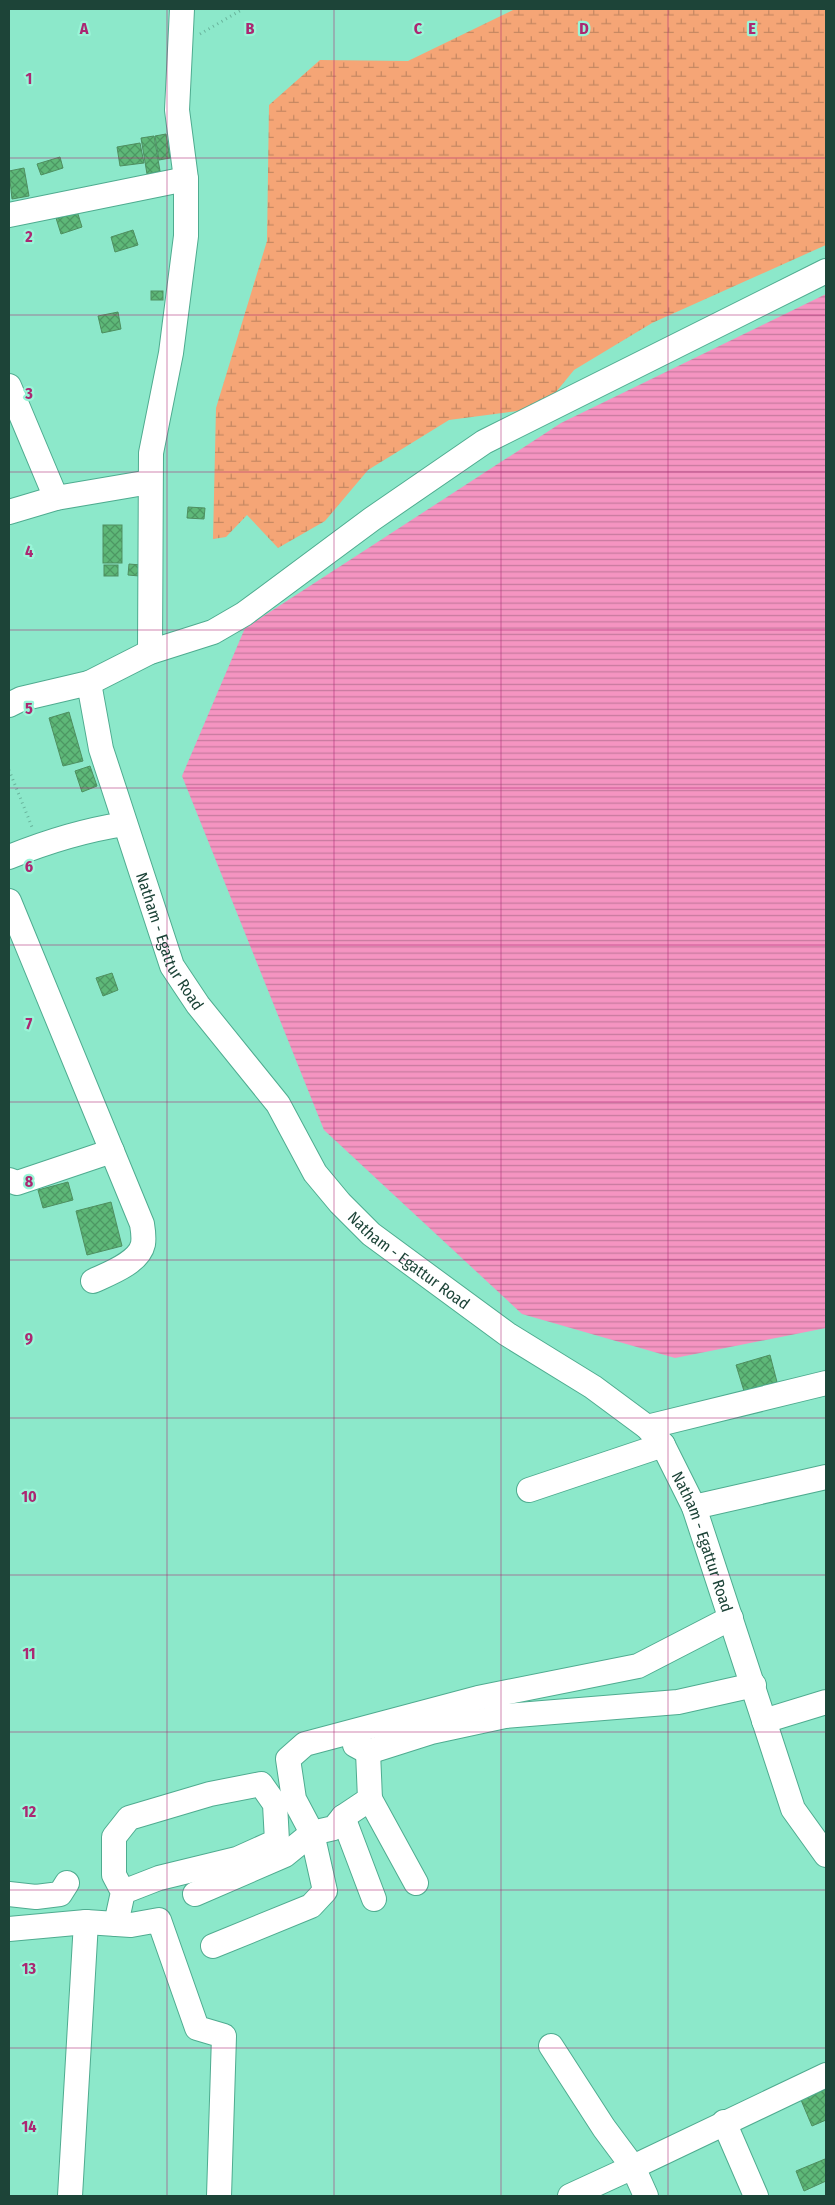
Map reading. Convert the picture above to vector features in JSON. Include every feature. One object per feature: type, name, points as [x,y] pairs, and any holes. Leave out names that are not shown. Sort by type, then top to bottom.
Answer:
[{"type":"street","points":[[150,652],[151,453],[171,353],[186,236],[186,178],[177,110],[182,9]]},
{"type":"street","points":[[9,215],[186,178]]},
{"type":"street","points":[[9,705],[21,699],[89,683],[150,652],[213,632],[244,614],[372,520],[484,442],[826,271]]},
{"type":"street","points":[[9,386],[56,498]]},
{"type":"street","points":[[9,512],[56,498],[150,482]]},
{"type":"street","name":"Natham - Egattur Road","points":[[89,683],[101,749],[172,966],[198,1005],[278,1104],[315,1173],[340,1203],[371,1234],[507,1334],[593,1388],[646,1427],[663,1445],[694,1507],[754,1685],[793,1809],[826,1856]]},
{"type":"street","points":[[9,857],[40,845],[97,828],[125,824]]},
{"type":"street","points":[[9,901],[142,1224],[144,1242],[141,1251],[120,1269],[93,1281]]},
{"type":"street","points":[[9,1180],[17,1183],[112,1151]]},
{"type":"street","points":[[646,1427],[826,1384]]},
{"type":"street","points":[[529,1490],[663,1445]]},
{"type":"street","points":[[694,1507],[826,1476]]},
{"type":"street","points":[[213,1946],[311,1906],[325,1891],[312,1833],[294,1799],[288,1758],[305,1744],[478,1698],[638,1666],[731,1618]]},
{"type":"street","points":[[337,1735],[368,1752],[430,1732],[504,1716],[678,1702],[754,1685]]},
{"type":"street","points":[[764,1721],[826,1702]]},
{"type":"street","points":[[368,1752],[370,1799],[416,1883]]},
{"type":"street","points":[[116,1924],[123,1892],[114,1875],[114,1838],[129,1818],[210,1794],[261,1784],[275,1804],[277,1841],[237,1859],[159,1878],[123,1892]]},
{"type":"street","points":[[195,1894],[285,1855],[312,1833],[334,1828],[343,1817],[370,1799]]},
{"type":"street","points":[[343,1817],[374,1899]]},
{"type":"street","points":[[9,1894],[36,1897],[60,1894],[68,1883]]},
{"type":"street","points":[[9,1929],[86,1922],[131,1925],[159,1920],[197,2028],[224,2036],[220,2196]]},
{"type":"street","points":[[70,2196],[86,1922]]},
{"type":"street","points":[[551,2046],[604,2128],[633,2167],[646,2196]]},
{"type":"street","points":[[570,2196],[826,2075]]},
{"type":"street","points":[[724,2122],[756,2196]]},
{"type":"path","points":[[181,46],[243,9]]},
{"type":"path","points":[[9,770],[40,845]]},
{"type":"green space","points":[[515,9],[826,9],[826,245],[652,323],[574,370],[552,397],[525,410],[449,420],[368,470],[325,521],[278,548],[247,515],[226,537],[213,539],[216,408],[267,241],[269,105],[320,60],[408,61]]},
{"type":"shaded area","points":[[826,294],[826,1328],[675,1358],[522,1314],[324,1130],[182,776],[245,628],[561,423]]},
{"type":"building","points":[[166,134],[170,158],[159,160],[155,136]]},
{"type":"building","points":[[154,136],[160,171],[147,174],[141,138]]},
{"type":"building","points":[[140,143],[144,163],[120,166],[117,147]]},
{"type":"building","points":[[60,157],[63,168],[41,175],[37,164]]},
{"type":"building","points":[[24,168],[29,196],[12,199],[9,171]]},
{"type":"building","points":[[77,211],[82,227],[61,234],[56,218]]},
{"type":"building","points":[[133,230],[138,245],[115,252],[111,237]]},
{"type":"building","points":[[151,291],[163,291],[163,300],[151,300]]},
{"type":"building","points":[[118,312],[121,329],[102,333],[98,316]]},
{"type":"building","points":[[188,507],[205,508],[204,519],[187,518]]},
{"type":"building","points":[[103,525],[122,525],[122,563],[103,563]]},
{"type":"building","points":[[129,564],[141,565],[139,576],[128,575]]},
{"type":"building","points":[[104,565],[118,565],[118,576],[104,576]]},
{"type":"building","points":[[69,712],[83,761],[63,766],[49,718]]},
{"type":"building","points":[[90,766],[97,786],[82,792],[75,771]]},
{"type":"building","points":[[112,973],[118,990],[103,996],[96,978]]},
{"type":"building","points":[[68,1182],[73,1200],[43,1208],[38,1190]]},
{"type":"building","points":[[111,1202],[122,1246],[87,1255],[76,1211]]},
{"type":"building","points":[[770,1355],[777,1382],[744,1391],[736,1365]]},
{"type":"building","points":[[826,2089],[826,2120],[812,2126],[801,2100]]},
{"type":"building","points":[[825,2159],[826,2181],[804,2191],[796,2171]]}]
